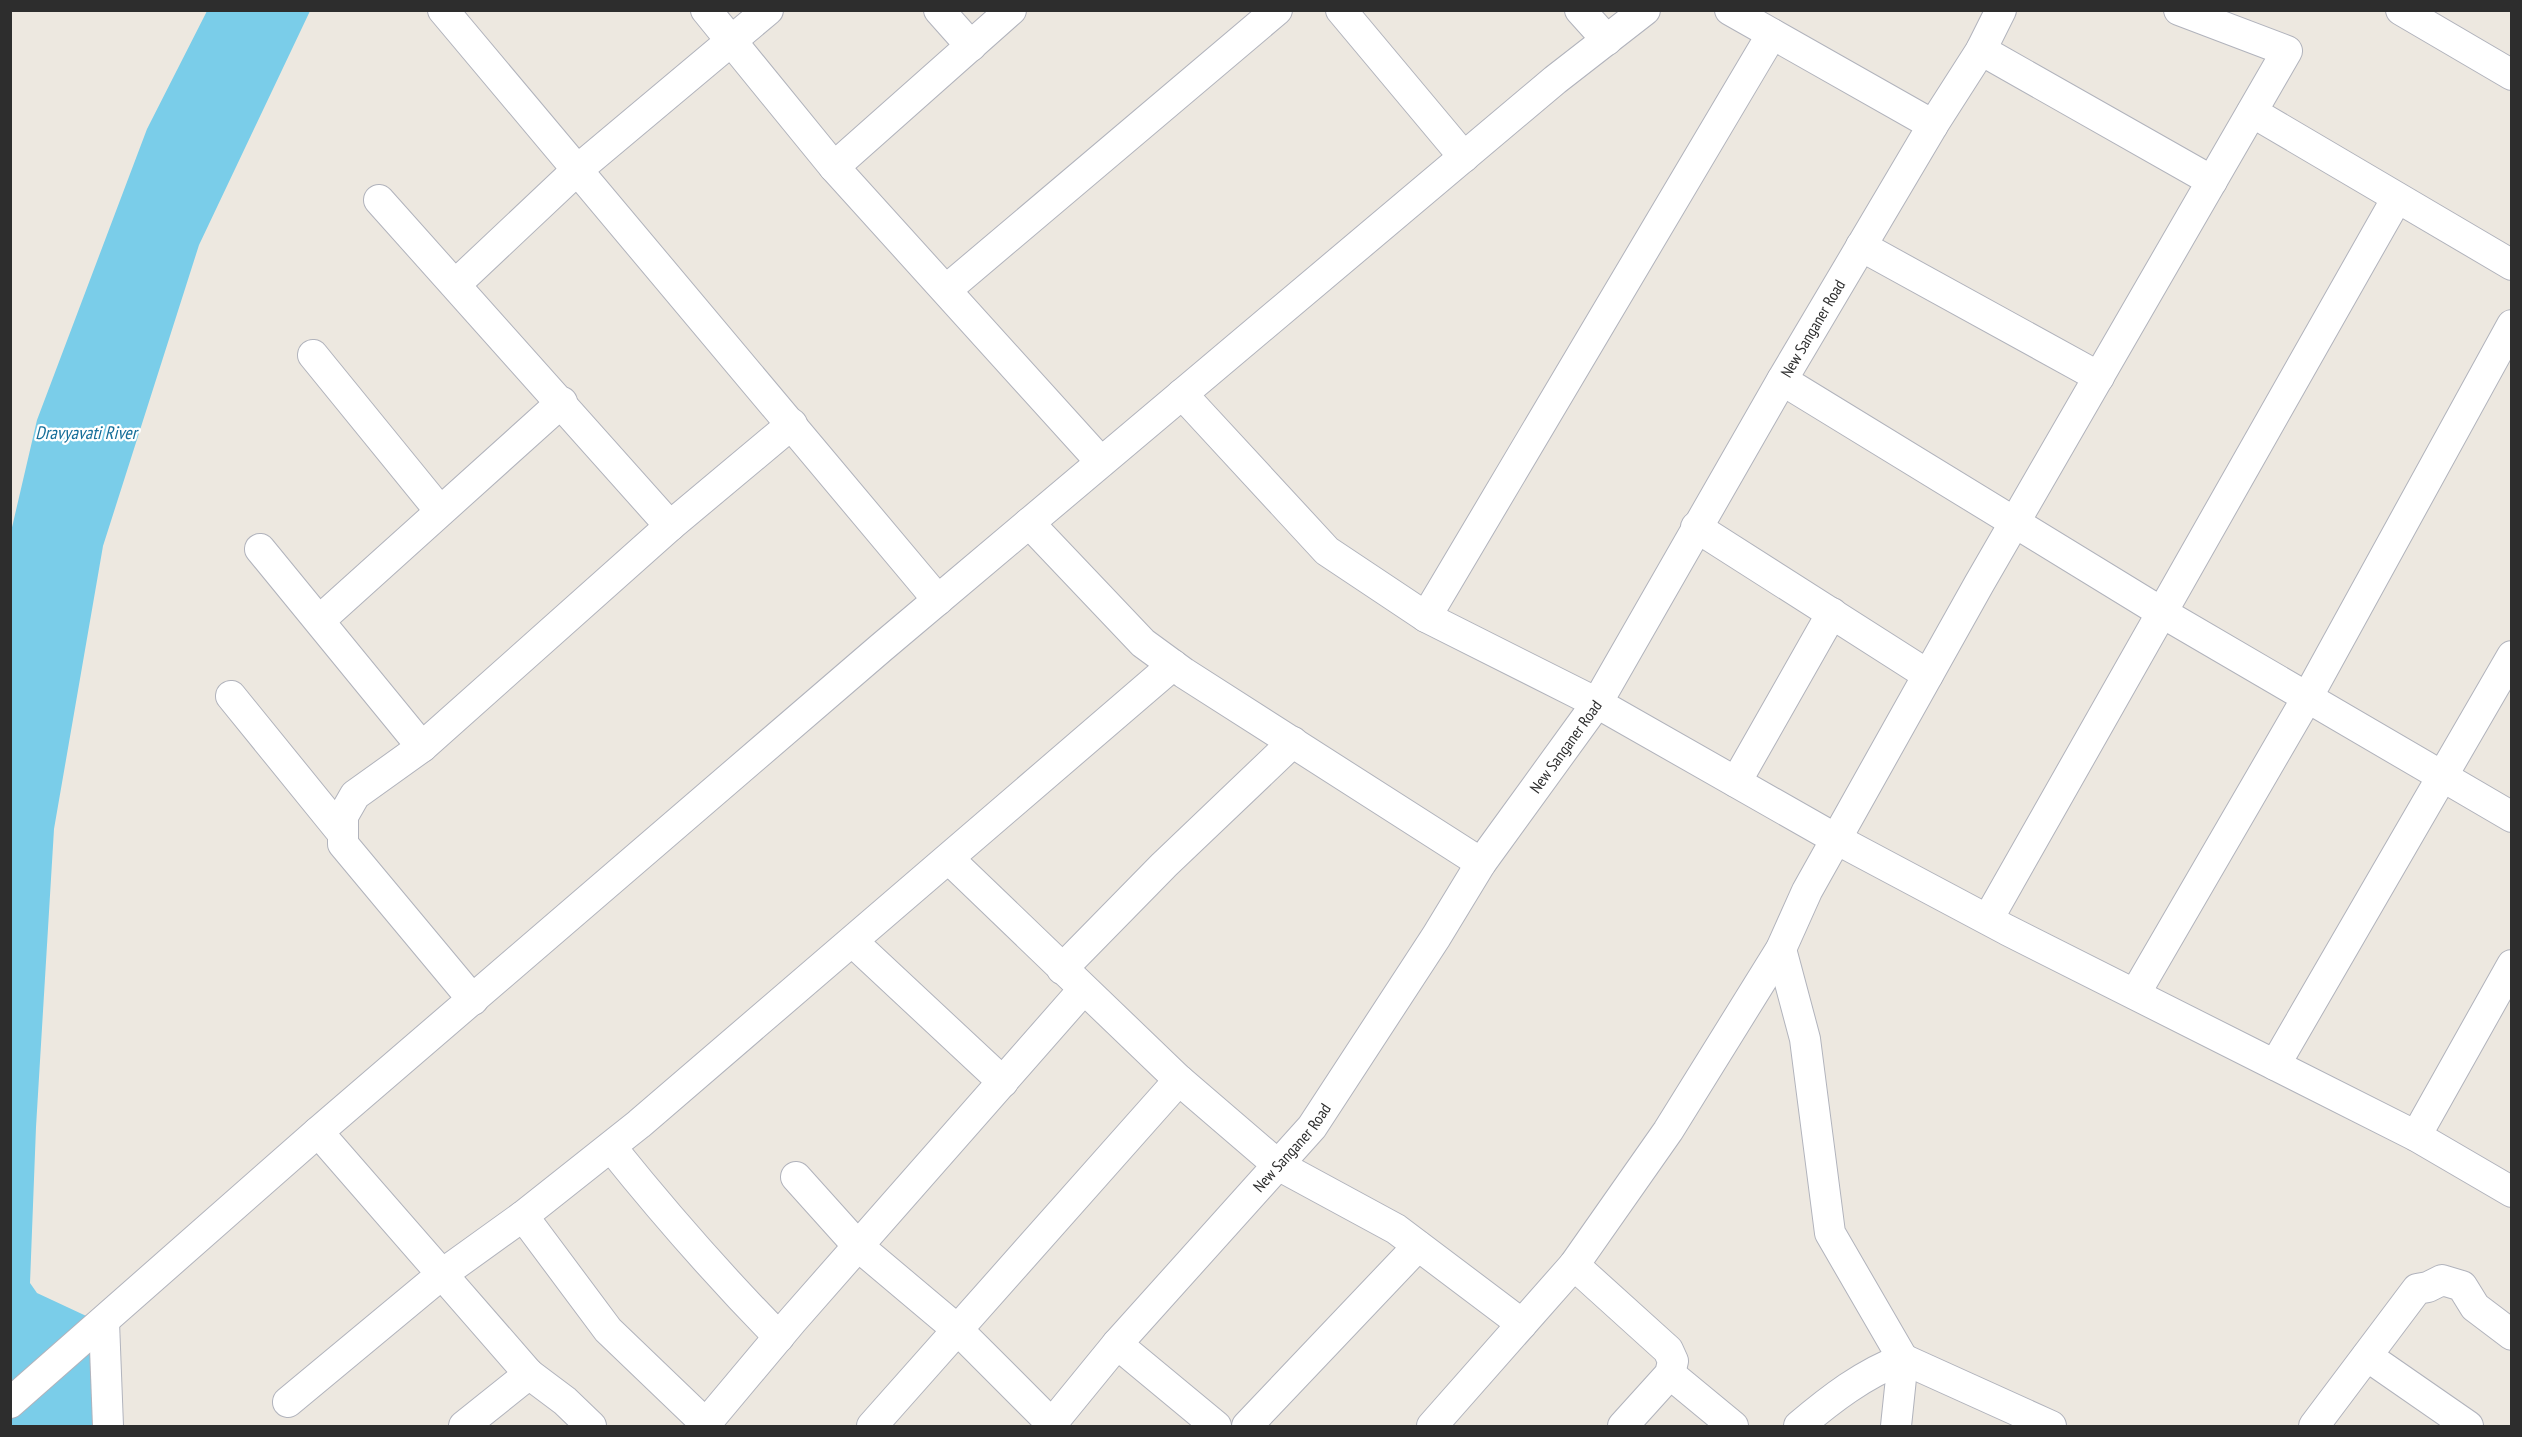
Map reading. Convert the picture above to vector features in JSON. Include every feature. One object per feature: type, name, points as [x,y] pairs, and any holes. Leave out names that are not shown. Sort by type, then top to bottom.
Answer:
[{"type":"street","points":[[443,10],[938,600]]},
{"type":"street","points":[[706,10],[834,167],[1101,462]]},
{"type":"street","points":[[456,284],[576,171],[768,10]]},
{"type":"street","points":[[939,10],[971,46]]},
{"type":"street","points":[[834,167],[1011,10]]},
{"type":"street","points":[[946,290],[1277,10]]},
{"type":"street","points":[[1341,10],[1464,157]]},
{"type":"street","points":[[1580,10],[1608,39]]},
{"type":"street","points":[[10,1404],[318,1131],[938,600],[1556,80],[1645,10]]},
{"type":"street","points":[[1730,10],[1933,125]]},
{"type":"street","name":"New Sanganer Road","points":[[1051,1425],[1117,1344],[1312,1127],[1436,937],[1481,862],[1596,703],[1861,246],[1981,50],[2001,10]]},
{"type":"street","points":[[2401,10],[2511,75]]},
{"type":"street","points":[[1432,1426],[1574,1265],[1668,1131],[1781,949],[1807,891],[1928,675],[2287,51],[2192,12]]},
{"type":"street","points":[[1426,617],[1772,34]]},
{"type":"street","points":[[1981,50],[2212,181]]},
{"type":"street","points":[[2252,112],[2511,265]]},
{"type":"street","points":[[1988,919],[2397,198]]},
{"type":"street","points":[[379,201],[562,402],[670,526]]},
{"type":"street","points":[[1861,246],[2099,377]]},
{"type":"street","points":[[2135,994],[2307,698],[2511,325]]},
{"type":"street","points":[[313,355],[440,511]]},
{"type":"street","points":[[1782,380],[2161,612],[2511,817]]},
{"type":"street","points":[[1182,394],[1328,551],[1426,617],[1596,703],[1836,839],[1988,919],[2416,1136],[2511,1192]]},
{"type":"street","points":[[320,620],[562,402]]},
{"type":"street","points":[[473,1000],[343,844],[343,816],[355,795],[422,747],[670,526],[792,424]]},
{"type":"street","points":[[1029,523],[1143,643],[1173,665],[1481,862]]},
{"type":"street","points":[[1696,527],[1928,675]]},
{"type":"street","points":[[260,549],[422,747]]},
{"type":"street","points":[[1736,782],[1832,613]]},
{"type":"street","points":[[2275,1065],[2511,656]]},
{"type":"street","points":[[288,1402],[441,1275],[523,1216],[611,1147],[853,942],[1173,665]]},
{"type":"street","points":[[231,696],[343,834]]},
{"type":"street","points":[[1062,969],[1164,865],[1293,742]]},
{"type":"street","points":[[949,859],[1179,1080],[1278,1165],[1396,1229],[1522,1324]]},
{"type":"street","points":[[853,942],[1003,1082]]},
{"type":"street","points":[[1781,949],[1805,1039],[1830,1233],[1902,1359],[1896,1426]]},
{"type":"street","points":[[2416,1136],[2511,965]]},
{"type":"street","points":[[523,1216],[608,1330],[705,1425],[858,1246],[1083,990]]},
{"type":"street","points":[[872,1426],[959,1331],[1179,1080]]},
{"type":"street","points":[[318,1131],[529,1374],[565,1401],[591,1426]]},
{"type":"street","points":[[611,1147],[670,1221],[722,1279],[779,1337]]},
{"type":"street","points":[[796,1177],[858,1246],[959,1331],[1051,1425]]},
{"type":"street","points":[[1247,1426],[1418,1246]]},
{"type":"street","points":[[1574,1265],[1668,1350],[1673,1361],[1670,1374],[1623,1426]]},
{"type":"street","points":[[2314,1426],[2417,1289],[2428,1287],[2442,1280],[2462,1286],[2475,1307],[2511,1335]]},
{"type":"street","points":[[104,1322],[108,1426]]},
{"type":"street","points":[[1117,1344],[1216,1426]]},
{"type":"street","points":[[2367,1356],[2468,1426]]},
{"type":"street","points":[[1799,1426],[1842,1392],[1878,1368],[1902,1359],[2051,1426]]},
{"type":"street","points":[[464,1426],[529,1374]]},
{"type":"street","points":[[1670,1374],[1733,1426]]},
{"type":"water","name":"Dravyavati River","points":[[207,11],[310,11],[199,245],[103,546],[54,829],[36,1127],[30,1283],[37,1293],[97,1321],[98,1426],[11,1426],[10,536],[37,420],[147,129]]}]
